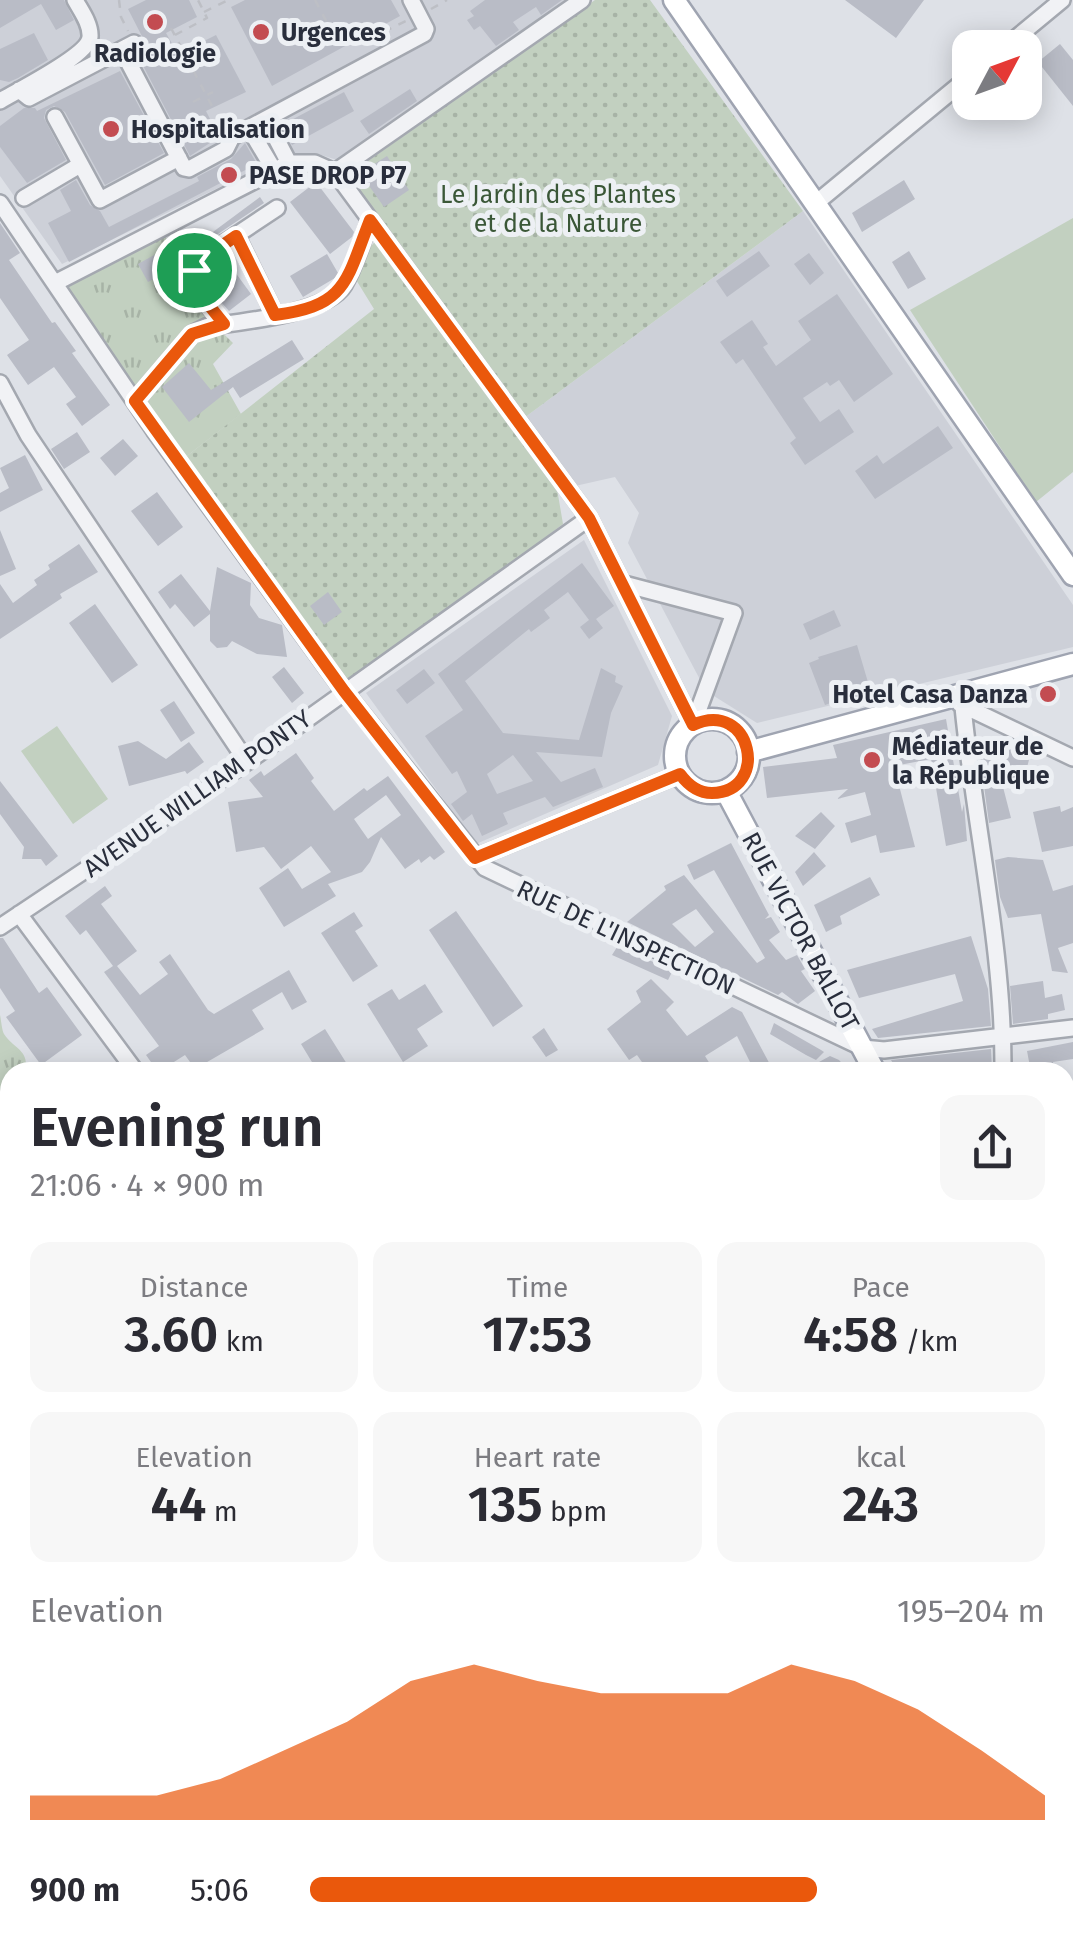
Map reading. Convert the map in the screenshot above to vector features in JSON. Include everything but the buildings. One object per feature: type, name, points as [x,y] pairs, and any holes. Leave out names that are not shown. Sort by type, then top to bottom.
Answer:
[{"type":"main road","points":[[674,0],[1073,575]]},
{"type":"main road","points":[[748,752],[957,701],[1073,664]]},
{"type":"main road","points":[[710,720],[728,723],[742,735],[748,752],[744,775],[726,790],[700,791],[680,774],[676,762],[677,744],[693,725],[710,720]]},
{"type":"main road","name":"RUE VICTOR BALLOT","points":[[726,790],[870,1062]]},
{"type":"street","points":[[0,102],[82,52],[90,34],[75,0]]},
{"type":"street","points":[[336,172],[582,0]]},
{"type":"street","points":[[1026,30],[1062,0]]},
{"type":"street","points":[[19,90],[29,98],[71,84],[100,70],[128,46],[179,158],[184,168],[189,169],[226,149],[232,136],[424,34],[426,28],[414,7]]},
{"type":"street","points":[[816,203],[952,91]]},
{"type":"street","points":[[55,118],[100,200],[179,158]]},
{"type":"street","points":[[266,119],[282,167]]},
{"type":"street","points":[[249,128],[282,167]]},
{"type":"street","points":[[55,283],[282,167],[315,164],[336,172],[589,518],[693,725]]},
{"type":"street","points":[[24,198],[80,165]]},
{"type":"street","name":"RUE DE L'INSPECTION","points":[[2,208],[344,691],[475,858],[496,876],[863,1048]]},
{"type":"street","points":[[224,324],[200,294],[194,270],[201,260],[277,208]]},
{"type":"street","points":[[135,401],[192,334],[224,324],[303,312],[336,295],[344,285],[370,220]]},
{"type":"street","points":[[236,236],[275,315]]},
{"type":"street","points":[[0,383],[28,435],[246,762]]},
{"type":"street","name":"AVENUE WILLIAM PONTY","points":[[0,928],[246,762],[589,518]]},
{"type":"street","points":[[624,584],[734,614],[693,725]]},
{"type":"street","points":[[957,701],[1073,758]]},
{"type":"street","points":[[957,701],[1003,1038],[1003,1062]]},
{"type":"street","points":[[475,858],[680,774]]},
{"type":"street","points":[[20,914],[129,1062]]},
{"type":"street","points":[[863,1048],[884,1050],[1073,1028]]},
{"type":"path","points":[[119,0],[128,46]]},
{"type":"path","points":[[174,35],[207,18],[198,0]]},
{"type":"path","points":[[204,12],[228,0]]},
{"type":"path","points":[[315,0],[328,32],[336,27]]},
{"type":"path","points":[[358,40],[359,44],[414,7],[448,0]]},
{"type":"path","points":[[171,28],[213,108]]},
{"type":"path","points":[[193,102],[213,92]]},
{"type":"shaded area","points":[[0,0],[572,0],[337,160],[315,153],[290,153],[62,264],[0,176]]},
{"type":"shaded area","points":[[803,211],[1073,605],[1073,647],[757,723],[706,691],[628,543],[639,513],[615,477],[575,486],[524,418]]},
{"type":"shaded area","points":[[584,540],[672,716],[658,765],[476,844],[366,693]]},
{"type":"green space","name":"Le Jardin des Plantes et de la Nature","points":[[595,0],[650,0],[803,211],[524,418],[347,176]]},
{"type":"green space","points":[[1073,218],[1073,472],[1036,502],[910,310]]},
{"type":"green space","points":[[167,225],[166,243],[176,276],[196,305],[233,343],[213,364],[241,414],[178,463],[55,283]]},
{"type":"green space","name":"Le Jardin des Plantes et de la Nature","points":[[380,236],[554,471],[563,524],[344,691],[178,463],[374,309],[350,270]]},
{"type":"green space","points":[[57,726],[108,799],[73,824],[21,751]]},
{"type":"green space","points":[[0,1015],[4,1034],[26,1062],[0,1062]]},
{"type":"place","name":"Radiologie","points":[[155,22]]},
{"type":"place","name":"Urgences","points":[[261,32]]},
{"type":"place","name":"Hospitalisation","points":[[111,129]]},
{"type":"place","name":"PASE DROP P7","points":[[229,175]]},
{"type":"place","name":"Hotel Casa Danza","points":[[1048,694]]},
{"type":"place","name":"Médiateur de la République","points":[[872,760]]},
{"type":"route","points":[[370,220],[589,518],[693,725],[722,721],[742,735],[748,764],[736,784],[721,792],[705,793],[690,786],[680,774],[475,858],[344,691],[135,401],[192,334],[224,324],[200,294],[194,270],[201,260],[236,236],[275,315],[303,312],[324,303],[344,285],[370,220]]}]
